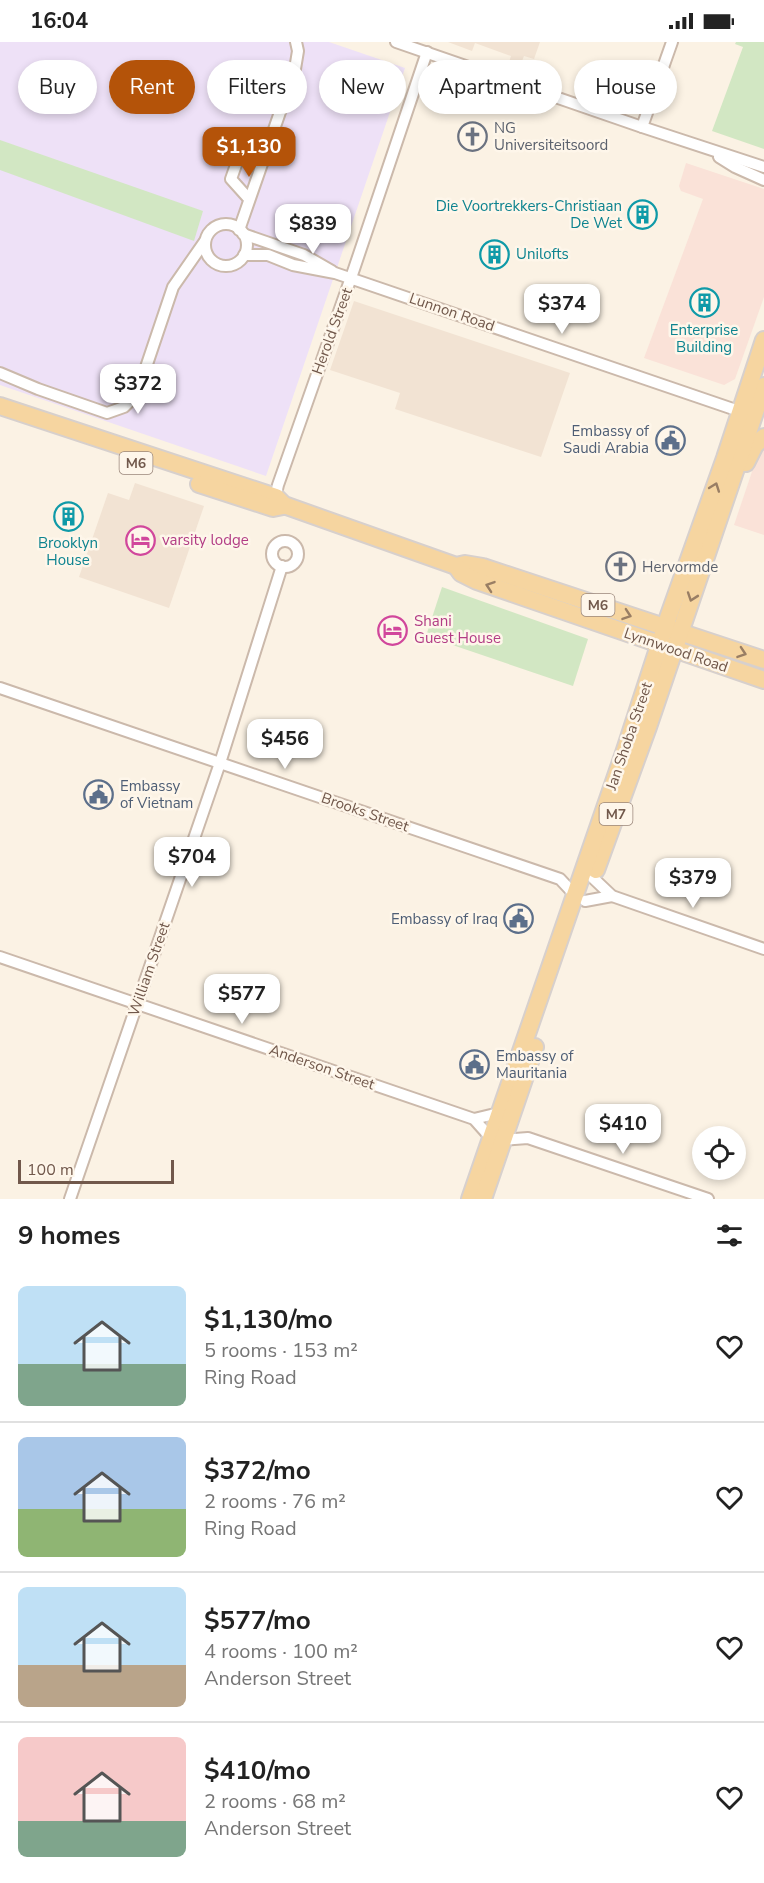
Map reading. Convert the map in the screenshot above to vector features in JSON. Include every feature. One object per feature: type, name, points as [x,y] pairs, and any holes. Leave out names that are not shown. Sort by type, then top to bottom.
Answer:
[{"type":"main road","name":"Jan Shoba Street","points":[[470,1199],[504,1117],[528,1033],[580,898],[667,647],[725,458],[752,416],[764,340]]},
{"type":"main road","points":[[752,416],[753,400],[764,373]]},
{"type":"main road","name":"Jan Shoba Street","points":[[673,629],[731,483],[764,386]]},
{"type":"main road","name":"Lynnwood Road","points":[[0,406],[456,566],[465,564],[483,567],[764,660]]},
{"type":"main road","name":"Lynnwood Road","points":[[0,416],[277,504]]},
{"type":"main road","points":[[731,483],[755,445],[764,437]]},
{"type":"main road","name":"Lynnwood Road","points":[[456,566],[461,573],[477,581],[764,680]]},
{"type":"main road","name":"Jan Shoba Street","points":[[483,1199],[496,1138]]},
{"type":"street","points":[[205,242],[207,254],[223,266],[231,265],[244,255],[246,244],[241,232],[249,199],[295,69],[298,51],[296,42]]},
{"type":"street","points":[[396,42],[764,167]]},
{"type":"street","points":[[642,127],[672,42]]},
{"type":"street","name":"Herold Street","points":[[277,504],[278,485],[427,52]]},
{"type":"street","points":[[709,150],[735,167],[764,180]]},
{"type":"street","points":[[245,155],[237,162],[231,179],[249,199]]},
{"type":"street","points":[[0,373],[107,413],[124,407],[135,396],[139,388],[173,287],[189,267],[208,234],[218,226],[229,225],[241,232]]},
{"type":"street","name":"Lunnon Road","points":[[241,232],[304,255],[334,273]]},
{"type":"street","name":"Lunnon Road","points":[[244,255],[268,255],[293,265],[351,278],[752,416]]},
{"type":"street","points":[[189,267],[203,263],[216,263]]},
{"type":"street","name":"William Street","points":[[70,1199],[220,763],[282,566]]},
{"type":"street","name":"Brooks Street","points":[[0,688],[560,879],[580,898]]},
{"type":"street","points":[[560,879],[588,875],[612,896],[764,949]]},
{"type":"street","points":[[580,898],[612,896]]},
{"type":"street","name":"Anderson Street","points":[[0,957],[474,1119],[496,1138]]},
{"type":"street","points":[[474,1119],[504,1117],[528,1138]]},
{"type":"street","points":[[496,1138],[528,1138],[708,1199]]},
{"type":"shaded area","points":[[0,42],[329,42],[382,60],[319,60],[319,114],[389,114],[266,476],[0,385]]},
{"type":"shaded area","points":[[448,42],[540,42],[534,59],[524,56],[522,60],[510,60],[511,56],[475,43],[472,51]]},
{"type":"shaded area","points":[[686,163],[764,189],[764,297],[735,379],[724,385],[644,358],[703,199],[681,191],[679,186]]},
{"type":"shaded area","points":[[354,301],[570,373],[541,457],[395,409],[400,393],[330,370]]},
{"type":"shaded area","points":[[764,444],[764,535],[734,525],[761,445]]},
{"type":"shaded area","name":"varsity lodge","points":[[135,483],[204,506],[169,608],[79,577],[108,493],[129,500]]},
{"type":"green space","points":[[736,42],[764,42],[764,149],[712,131],[743,47],[735,44]]},
{"type":"green space","points":[[0,140],[203,211],[194,241],[0,170]]},
{"type":"green space","points":[[442,587],[588,639],[573,686],[426,636]]},
{"type":"place","name":"NG Universiteitsoord","points":[[473,137]]},
{"type":"place","name":"Die Voortrekkers-Christiaan De Wet","points":[[643,215]]},
{"type":"place","name":"Unilofts","points":[[495,254]]},
{"type":"place","name":"Enterprise Building","points":[[704,303]]},
{"type":"place","name":"Embassy of Saudi Arabia","points":[[670,440]]},
{"type":"place","name":"Brooklyn House","points":[[68,516]]},
{"type":"place","name":"varsity lodge","points":[[141,540]]},
{"type":"place","name":"Hervormde","points":[[621,567]]},
{"type":"place","name":"Shani Guest House","points":[[393,630]]},
{"type":"place","name":"Embassy of Vietnam","points":[[99,795]]},
{"type":"place","name":"Embassy of Iraq","points":[[519,919]]},
{"type":"place","name":"Embassy of Mauritania","points":[[475,1065]]}]
